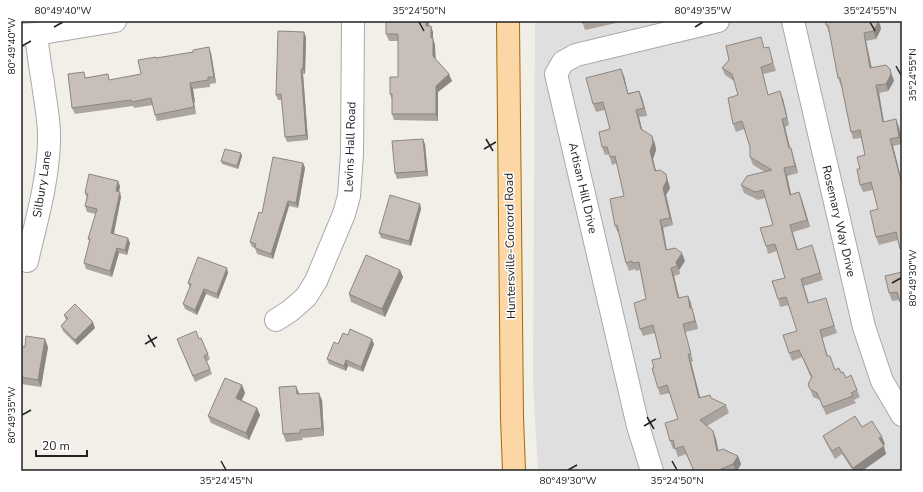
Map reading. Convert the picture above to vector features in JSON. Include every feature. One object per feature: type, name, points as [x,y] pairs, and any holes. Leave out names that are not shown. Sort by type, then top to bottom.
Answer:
[{"type":"main road","name":"Huntersville-Concord Road","points":[[508,21],[512,417],[514,471]]},
{"type":"street","points":[[29,35],[115,21]]},
{"type":"street","name":"Levins Hall Road","points":[[276,320],[290,311],[306,297],[316,281],[344,214],[349,196],[352,154],[353,21]]},
{"type":"street","name":"Artisan Hill Drive","points":[[652,471],[638,426],[556,74],[563,62],[576,55],[718,21]]},
{"type":"street","name":"Rosemary Way Drive","points":[[793,21],[864,327],[882,381],[902,414]]},
{"type":"street","name":"Silbury Lane","points":[[27,261],[42,195],[48,160],[49,140],[48,113],[42,83],[29,35]]},
{"type":"shaded area","points":[[535,21],[902,21],[902,471],[538,471],[533,382]]},
{"type":"building","points":[[386,21],[426,21],[426,26],[431,26],[433,56],[449,74],[436,86],[436,114],[392,114],[390,77],[398,77],[398,34],[386,34]]},
{"type":"building","points":[[825,21],[879,21],[873,31],[864,33],[870,68],[886,65],[890,69],[891,74],[886,84],[876,85],[883,122],[896,119],[899,137],[890,139],[902,184],[902,248],[900,249],[896,232],[876,237],[870,211],[878,209],[871,182],[860,185],[857,169],[860,169],[857,157],[865,155],[860,130],[851,132],[840,78],[838,78],[828,25],[826,25]]},
{"type":"building","points":[[278,31],[304,32],[303,69],[301,69],[306,135],[285,137],[281,94],[276,95]]},
{"type":"building","points":[[761,37],[764,48],[769,47],[773,63],[761,67],[768,95],[780,91],[787,118],[782,119],[795,166],[784,168],[790,195],[799,192],[807,220],[790,225],[797,250],[812,245],[820,273],[801,279],[808,303],[826,298],[834,326],[820,330],[827,356],[830,356],[835,370],[839,368],[841,373],[843,372],[846,378],[851,375],[857,390],[851,393],[853,396],[823,407],[817,393],[810,389],[808,384],[812,377],[799,350],[789,353],[783,335],[797,331],[786,297],[778,299],[772,281],[785,278],[775,244],[766,246],[760,228],[773,225],[763,190],[755,192],[741,185],[747,176],[772,170],[750,157],[750,147],[742,121],[733,124],[728,98],[738,95],[732,74],[722,68],[729,60],[726,46]]},
{"type":"building","points":[[209,47],[214,77],[208,77],[208,80],[190,83],[194,107],[155,115],[151,98],[132,102],[131,100],[72,108],[68,74],[84,72],[85,78],[108,74],[109,80],[141,74],[138,60],[193,52],[193,50]]},
{"type":"building","points":[[621,69],[628,94],[639,91],[644,108],[636,110],[641,129],[652,136],[653,143],[650,151],[655,171],[660,170],[666,174],[667,180],[663,188],[670,218],[660,220],[666,250],[675,248],[682,253],[676,262],[677,266],[671,268],[678,298],[688,296],[690,308],[692,308],[695,321],[683,324],[691,354],[688,354],[699,398],[710,395],[711,398],[726,405],[700,420],[713,431],[717,451],[723,449],[738,456],[733,464],[721,469],[722,471],[694,471],[683,446],[675,449],[673,440],[670,441],[665,423],[678,419],[667,385],[658,388],[652,368],[654,368],[652,360],[661,358],[653,325],[640,329],[634,303],[646,299],[639,262],[633,263],[632,261],[626,263],[617,225],[615,226],[610,199],[624,196],[615,156],[610,157],[607,147],[602,147],[599,132],[610,129],[603,102],[593,104],[586,78]]},
{"type":"building","points":[[423,139],[426,171],[395,173],[392,141]]},
{"type":"building","points":[[225,149],[241,153],[237,166],[221,161]]},
{"type":"building","points":[[273,157],[303,163],[296,203],[288,201],[271,254],[255,248],[256,244],[250,242],[259,212],[262,213]]},
{"type":"building","points":[[89,174],[118,181],[116,191],[120,192],[111,233],[128,238],[125,250],[117,248],[110,271],[84,263],[90,239],[88,239],[97,209],[85,206],[88,194],[85,193]]},
{"type":"building","points":[[390,195],[420,204],[409,241],[379,233]]},
{"type":"building","points":[[366,255],[400,270],[382,309],[349,294]]},
{"type":"building","points":[[198,257],[227,268],[217,294],[204,289],[195,310],[183,304],[191,284],[188,283]]},
{"type":"building","points":[[902,272],[902,301],[900,302],[897,292],[889,293],[885,276]]},
{"type":"building","points":[[75,304],[93,322],[75,340],[61,326],[68,318],[64,315]]},
{"type":"building","points":[[350,329],[372,339],[361,367],[346,360],[344,366],[327,359],[334,342],[338,344],[343,333],[348,335]]},
{"type":"building","points":[[196,331],[208,354],[204,356],[210,369],[193,376],[177,339]]},
{"type":"building","points":[[26,336],[45,339],[38,380],[21,377],[21,346],[25,347]]},
{"type":"building","points":[[225,378],[242,385],[236,398],[257,408],[246,433],[208,416]]},
{"type":"building","points":[[296,386],[297,394],[319,393],[322,428],[300,430],[300,433],[283,434],[279,387]]},
{"type":"building","points":[[855,416],[862,427],[872,421],[882,437],[879,438],[884,446],[853,468],[839,447],[832,451],[823,436]]}]
